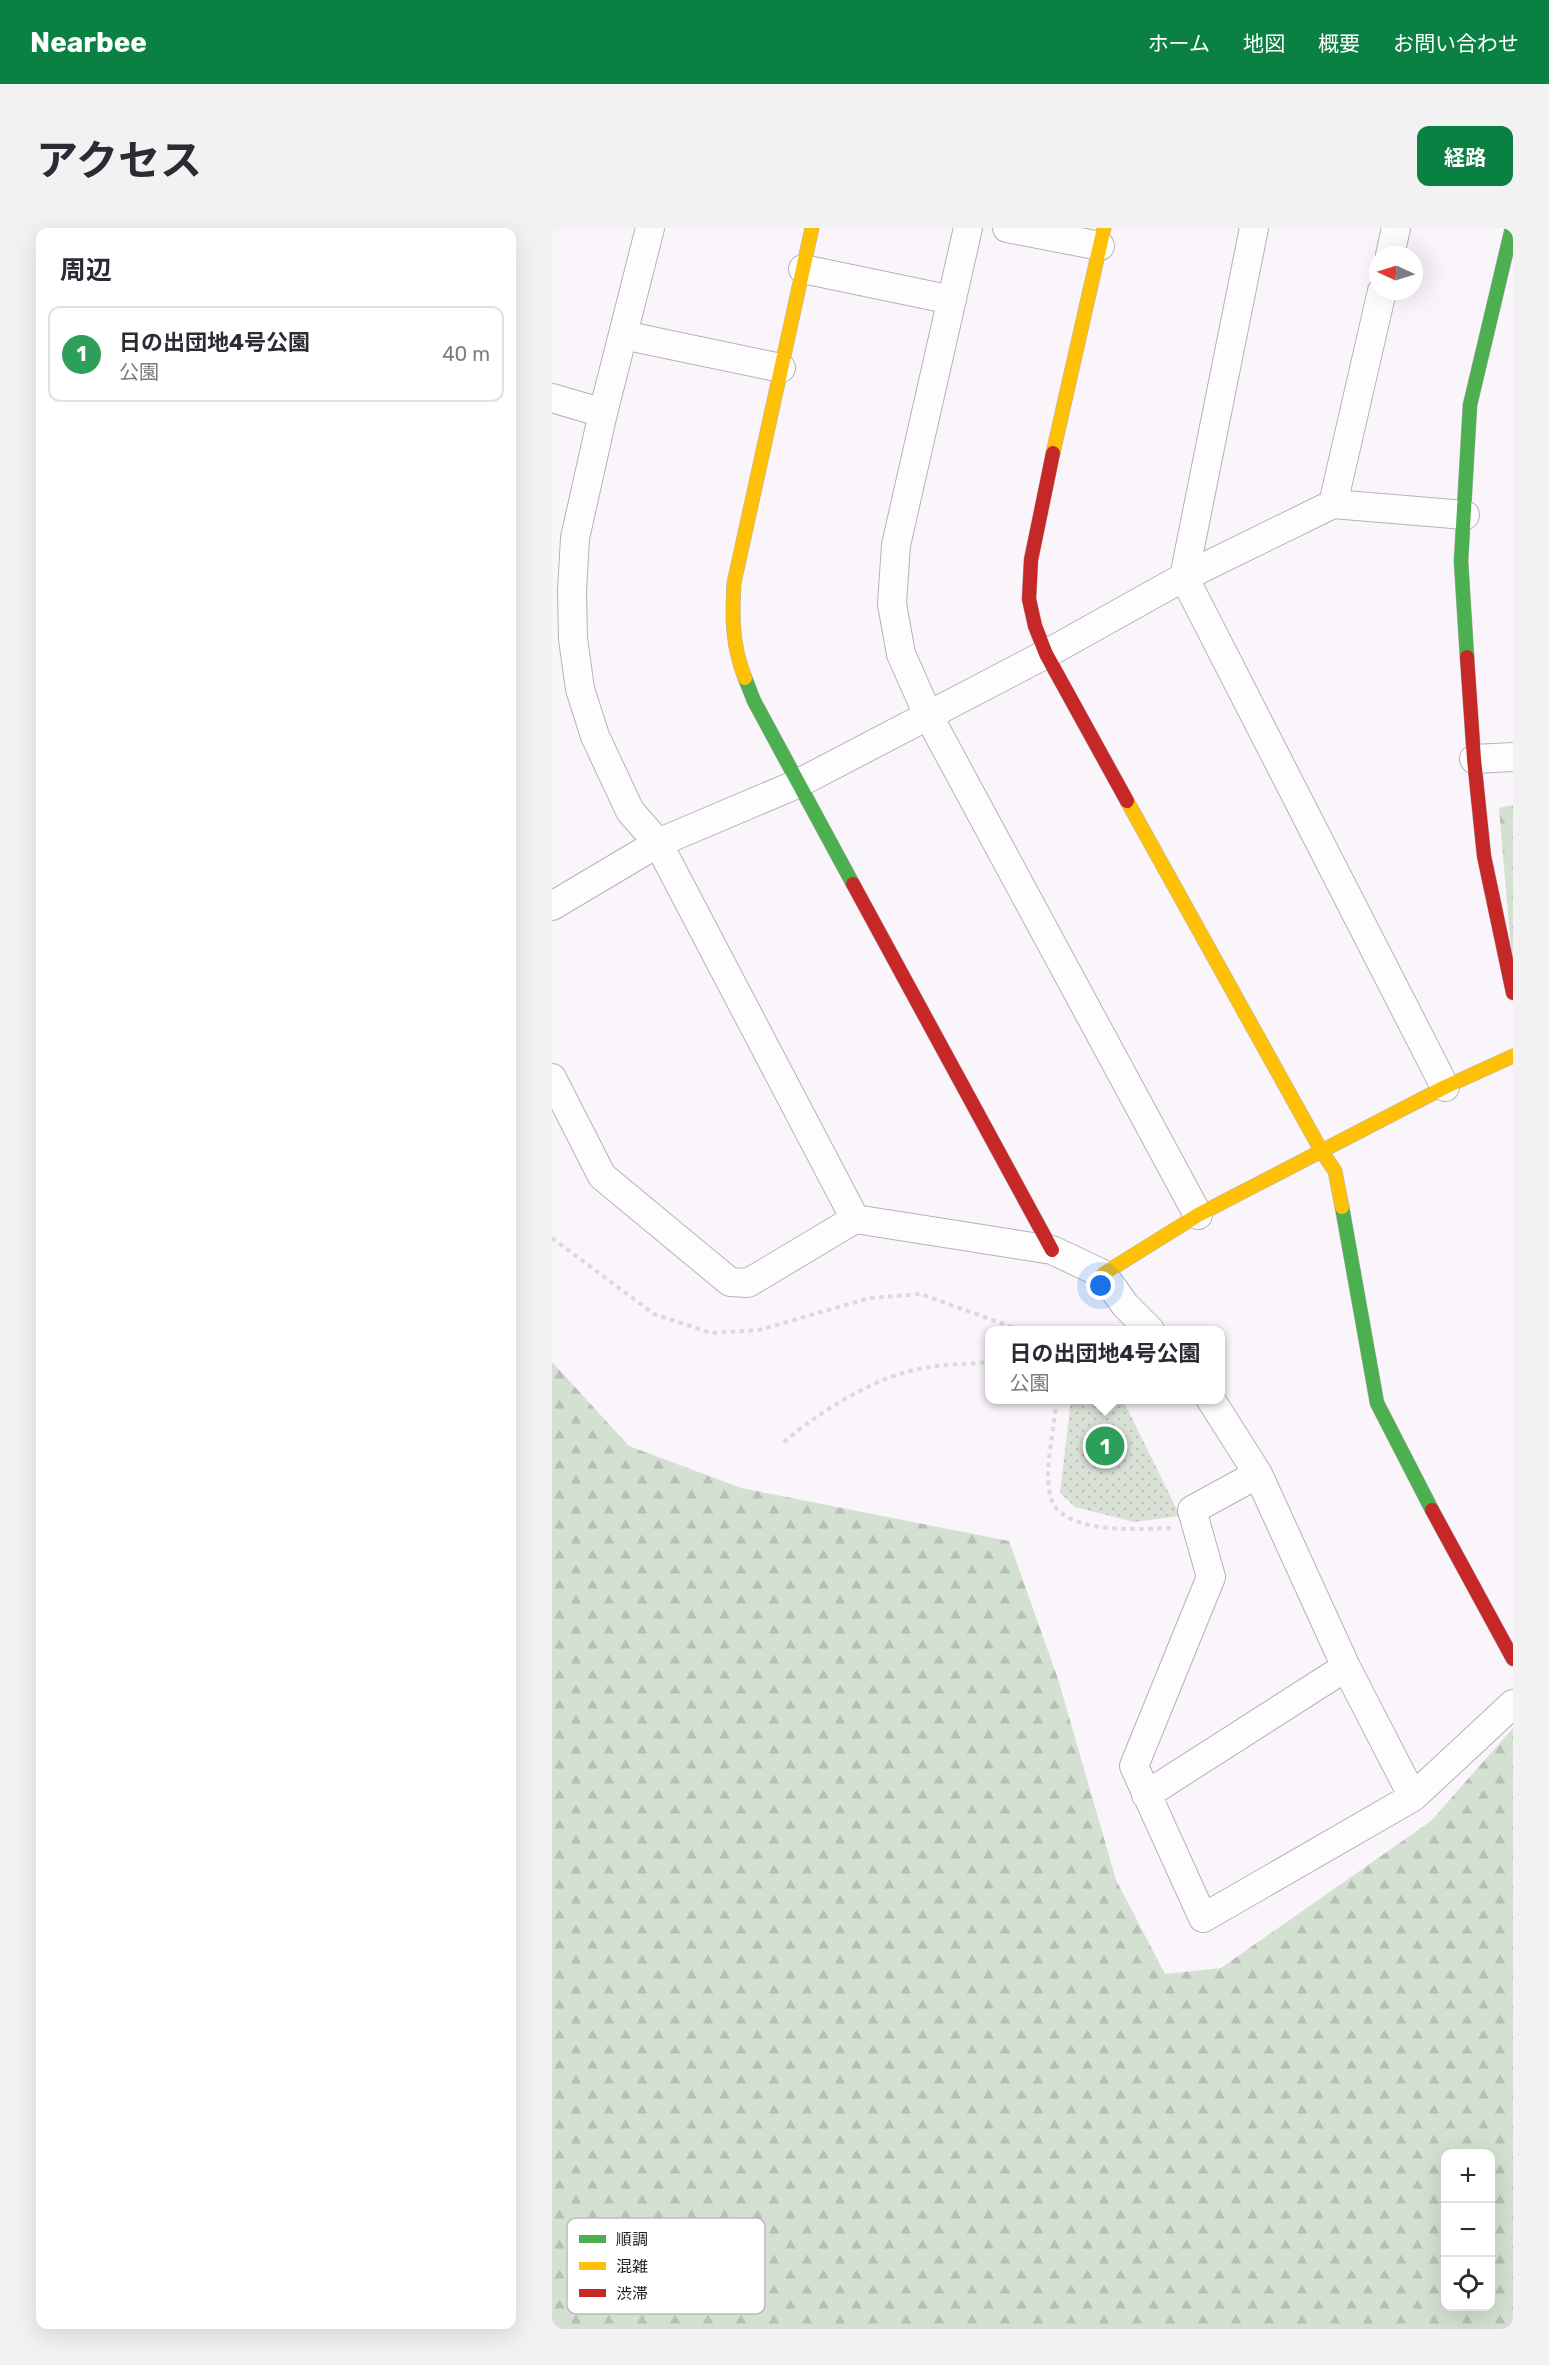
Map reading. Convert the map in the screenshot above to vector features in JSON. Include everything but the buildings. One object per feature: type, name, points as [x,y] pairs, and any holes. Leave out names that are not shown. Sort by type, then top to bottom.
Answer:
[{"type":"street","points":[[650,228],[603,413],[575,538],[572,591],[573,639],[580,689],[595,736],[630,811],[658,843],[855,1219]]},
{"type":"street","points":[[812,228],[734,583],[732,627],[737,658],[754,702],[797,784],[1052,1250]]},
{"type":"street","points":[[968,228],[896,545],[892,604],[901,654],[928,715],[1198,1215]]},
{"type":"street","points":[[1007,228],[1102,237],[1042,500],[1031,560],[1029,598],[1035,626],[1046,654],[1322,1152],[1335,1171],[1377,1403],[1513,1659]]},
{"type":"street","points":[[1254,228],[1184,577],[1445,1087]]},
{"type":"street","points":[[1392,246],[1396,228]]},
{"type":"street","points":[[1512,228],[1470,405],[1461,561],[1474,759],[1484,856],[1513,993]]},
{"type":"street","points":[[803,269],[952,300]]},
{"type":"street","points":[[1333,504],[1380,300]]},
{"type":"street","points":[[623,335],[781,368]]},
{"type":"street","points":[[552,398],[603,413]]},
{"type":"street","points":[[552,906],[658,843],[797,784],[1046,654],[1184,577],[1333,504],[1464,515]]},
{"type":"street","points":[[1474,759],[1513,757]]},
{"type":"street","points":[[1103,1274],[1198,1215],[1445,1087],[1513,1056]]},
{"type":"street","points":[[552,1078],[602,1176],[730,1282],[748,1283],[855,1219],[1052,1250],[1103,1274],[1125,1305],[1146,1326]]},
{"type":"street","points":[[1214,1404],[1258,1474],[1346,1667],[1413,1797]]},
{"type":"street","points":[[1258,1474],[1192,1510],[1212,1577],[1134,1766],[1203,1918],[1413,1797],[1513,1704]]},
{"type":"street","points":[[1146,1795],[1346,1667]]},
{"type":"path","points":[[552,1238],[654,1314],[711,1333],[759,1330],[870,1298],[921,1294],[1009,1326]]},
{"type":"path","points":[[784,1442],[811,1419],[875,1383],[928,1367],[985,1362]]},
{"type":"path","points":[[1056,1404],[1048,1472],[1049,1491],[1055,1507],[1067,1516],[1118,1530],[1196,1528]]},
{"type":"shaded area","points":[[1071,1404],[1125,1404],[1180,1516],[1134,1522],[1075,1507],[1060,1493]]},
{"type":"green space","points":[[1513,805],[1513,972],[1499,808]]},
{"type":"green space","points":[[552,1362],[629,1446],[741,1488],[1009,1541],[1058,1679],[1116,1880],[1165,1974],[1221,1968],[1431,1821],[1513,1728],[1513,2329],[552,2329]]},
{"type":"traffic: fast","points":[[1467,657],[1461,561],[1470,405],[1512,228]]},
{"type":"traffic: fast","points":[[745,678],[754,701],[853,884]]},
{"type":"traffic: fast","points":[[1342,1207],[1377,1403],[1432,1510]]},
{"type":"traffic: slow","points":[[745,678],[734,632],[734,583],[812,228]]},
{"type":"traffic: slow","points":[[1053,453],[1104,228]]},
{"type":"traffic: slow","points":[[1127,801],[1322,1152],[1335,1171],[1342,1207]]},
{"type":"traffic: slow","points":[[1103,1274],[1198,1215],[1445,1087],[1513,1056]]},
{"type":"traffic: jam","points":[[1053,453],[1031,560],[1029,599],[1035,626],[1046,654],[1127,801]]},
{"type":"traffic: jam","points":[[1467,657],[1484,856],[1513,993]]},
{"type":"traffic: jam","points":[[853,884],[1052,1250]]},
{"type":"traffic: jam","points":[[1432,1510],[1513,1659]]},
{"type":"place","name":"日の出団地4号公園","points":[[1105,1446]]}]
